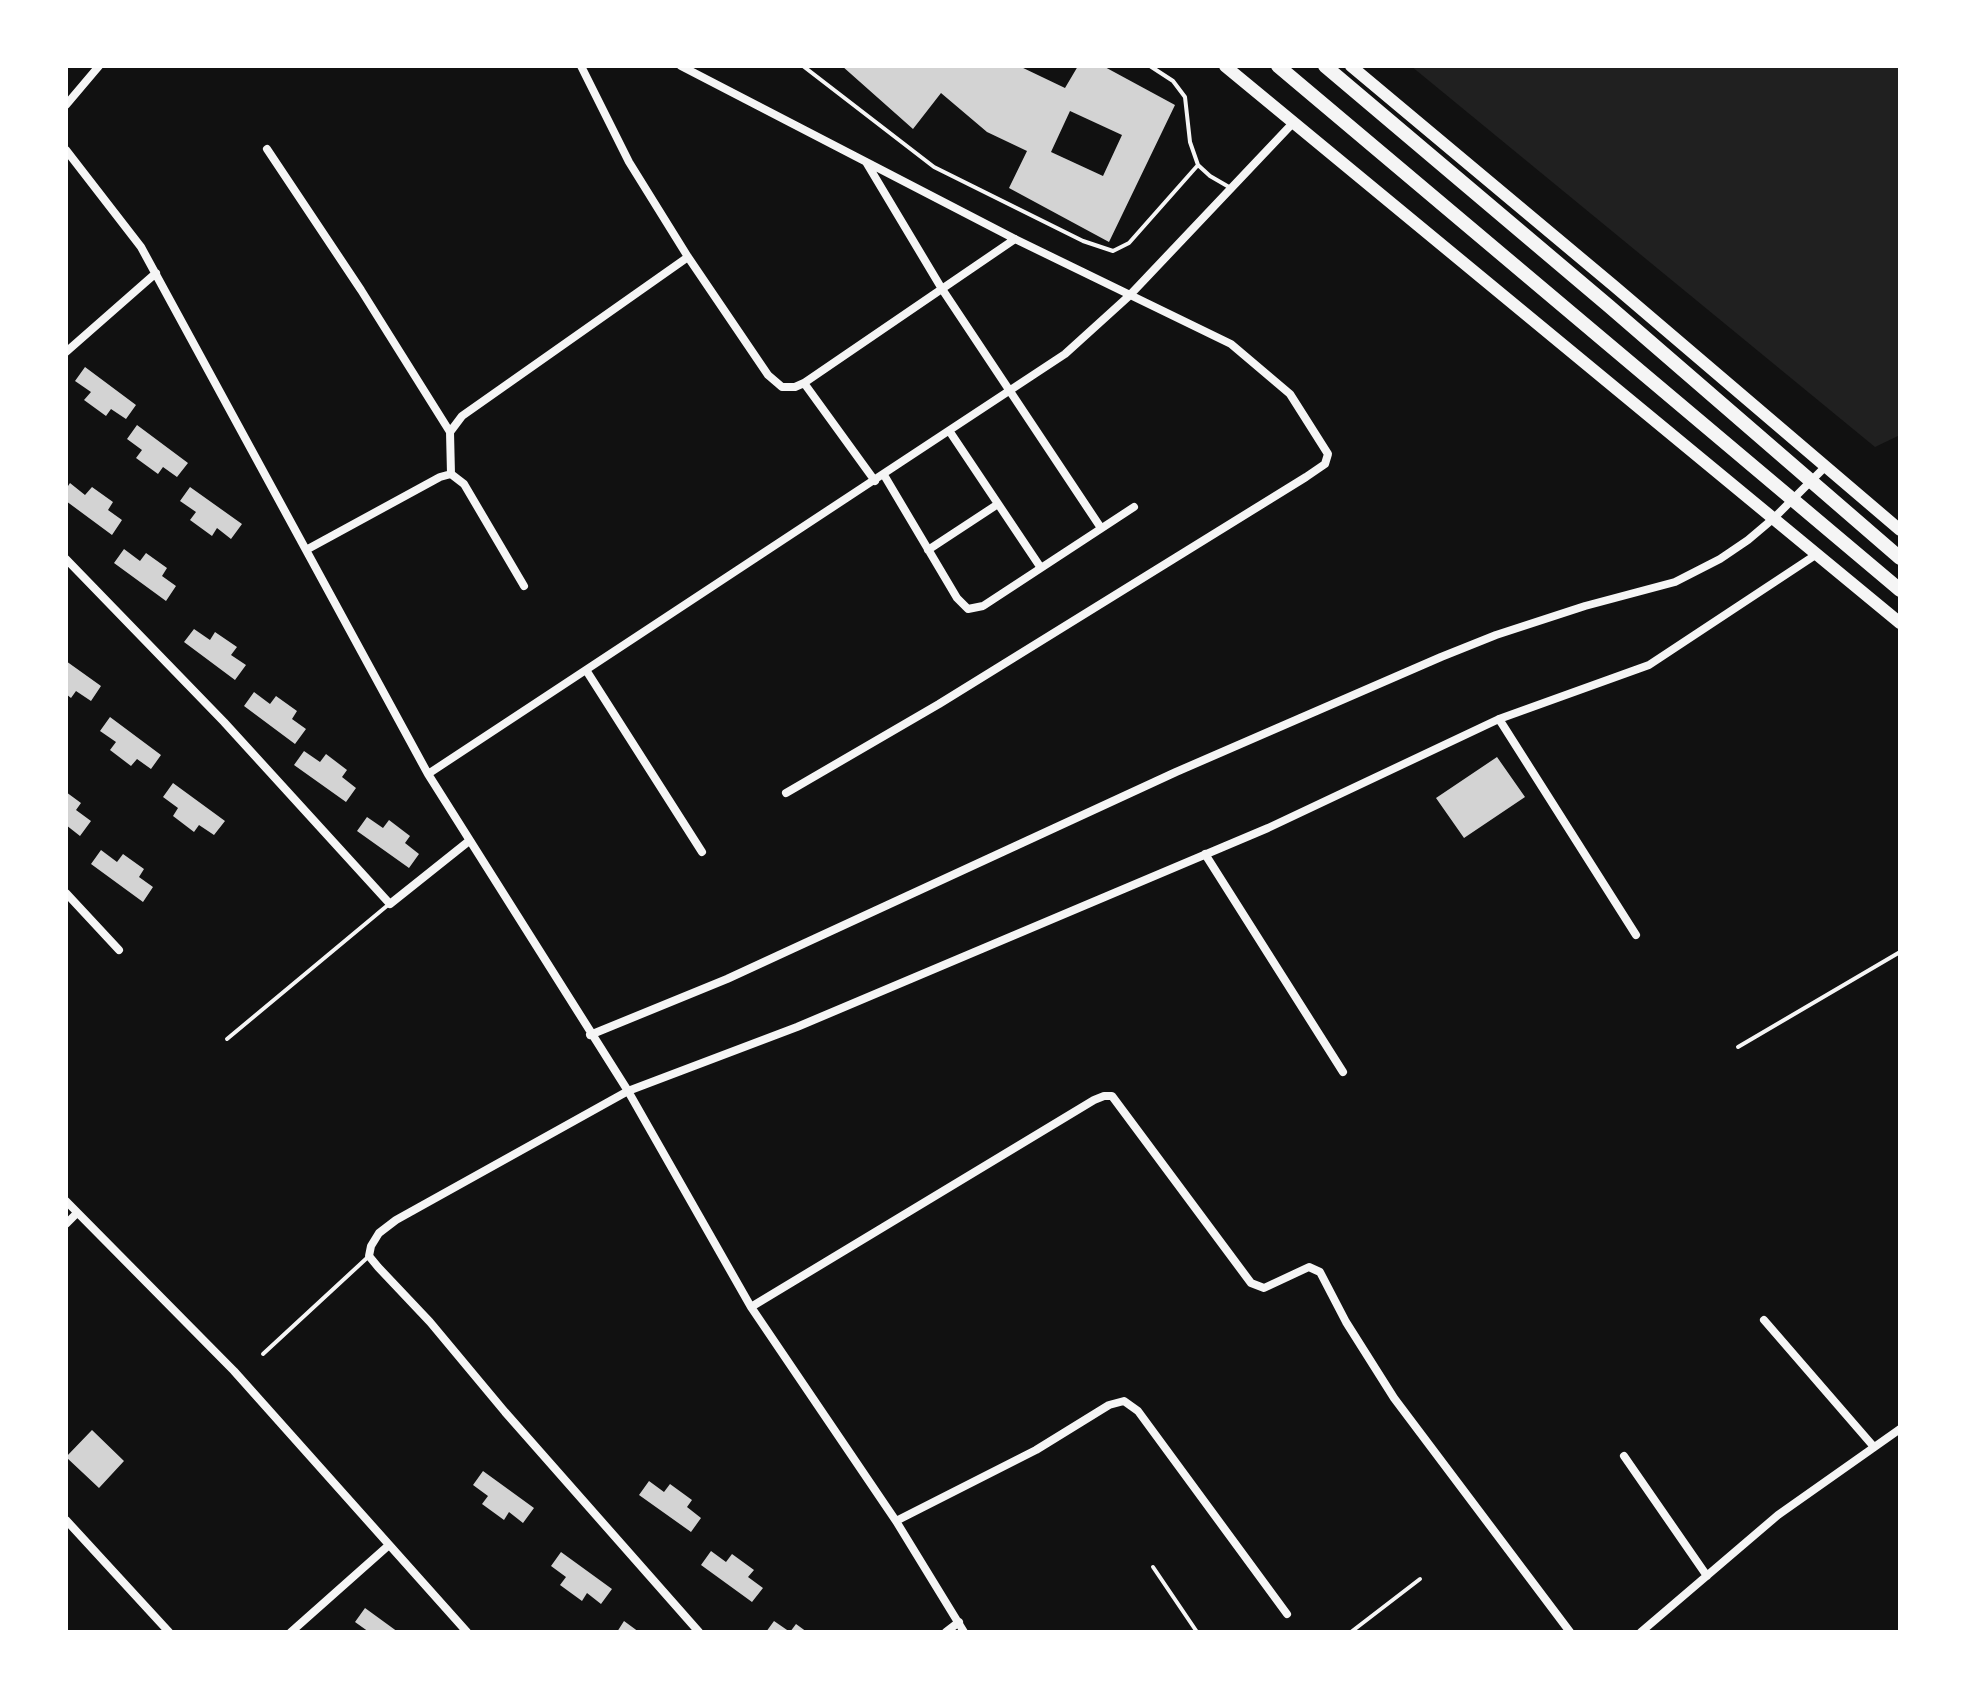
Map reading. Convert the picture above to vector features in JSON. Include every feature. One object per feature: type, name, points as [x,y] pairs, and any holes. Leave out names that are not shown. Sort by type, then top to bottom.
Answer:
[{"type":"highway","points":[[1278,66],[1900,590]]},
{"type":"highway","points":[[1325,66],[1900,558]]},
{"type":"main road","points":[[1225,66],[1817,554],[1897,615]]},
{"type":"main road","points":[[1351,66],[1900,530]]},
{"type":"street","points":[[66,105],[99,66]]},
{"type":"street","points":[[581,66],[629,162],[688,257],[768,375],[782,387],[804,383],[1015,239]]},
{"type":"street","points":[[681,66],[1015,239],[1231,344],[1290,394],[1328,454],[1325,464],[939,704],[786,793]]},
{"type":"street","points":[[428,774],[1065,354],[1129,296],[1292,124]]},
{"type":"street","points":[[267,149],[450,432],[451,474]]},
{"type":"street","points":[[66,150],[141,247],[428,774],[628,1091],[751,1307],[896,1521],[964,1632]]},
{"type":"street","points":[[866,162],[942,289],[1101,528]]},
{"type":"street","points":[[450,432],[462,416],[688,257]]},
{"type":"street","points":[[66,352],[156,273]]},
{"type":"street","points":[[804,383],[880,478],[957,598],[968,609],[983,606],[1134,507]]},
{"type":"street","points":[[950,432],[1041,568]]},
{"type":"street","points":[[590,1035],[727,979],[1176,772],[1441,657],[1585,606],[1675,582],[1720,559],[1774,518],[1825,467]]},
{"type":"street","points":[[306,550],[440,477],[451,474]]},
{"type":"street","points":[[451,474],[464,484],[524,586]]},
{"type":"street","points":[[928,550],[998,504]]},
{"type":"street","points":[[699,1632],[369,1256],[379,1233],[396,1220],[628,1091],[797,1027],[1268,828],[1499,719],[1649,665],[1817,554]]},
{"type":"street","points":[[66,559],[224,722],[390,904],[469,841]]},
{"type":"street","points":[[586,670],[702,852]]},
{"type":"street","points":[[1499,719],[1636,935]]},
{"type":"street","points":[[1205,854],[1343,1072]]},
{"type":"street","points":[[66,893],[119,950]]},
{"type":"street","points":[[751,1307],[1094,1100],[1112,1096],[1251,1283],[1264,1288],[1309,1267],[1320,1272],[1346,1322],[1394,1398],[1570,1632]]},
{"type":"street","points":[[66,1201],[234,1371],[467,1632]]},
{"type":"street","points":[[66,1224],[77,1213]]},
{"type":"street","points":[[1764,1320],[1874,1447]]},
{"type":"street","points":[[896,1521],[1036,1450],[1109,1405],[1124,1401],[1138,1411],[1287,1614]]},
{"type":"street","points":[[1641,1632],[1778,1515],[1900,1429]]},
{"type":"street","points":[[1624,1456],[1707,1576]]},
{"type":"street","points":[[66,1520],[169,1632]]},
{"type":"street","points":[[291,1632],[389,1545]]},
{"type":"street","points":[[946,1632],[959,1622]]},
{"type":"lane","points":[[803,66],[934,167],[1083,241],[1113,251],[1129,243],[1198,165]]},
{"type":"lane","points":[[1150,66],[1173,81],[1185,97],[1190,142],[1198,165],[1231,188]]},
{"type":"lane","points":[[227,1039],[390,904]]},
{"type":"lane","points":[[1738,1047],[1900,952]]},
{"type":"lane","points":[[263,1354],[369,1256]]},
{"type":"lane","points":[[1153,1567],[1197,1632]]},
{"type":"lane","points":[[1351,1632],[1420,1579]]},
{"type":"shaded area","points":[[1411,66],[1900,66],[1900,435],[1875,447]]},
{"type":"building","points":[[842,66],[1019,66],[1065,88],[1078,66],[1103,66],[1175,105],[1109,242],[1009,188],[1027,151],[987,132],[941,93],[913,129]],"holes":[[[1070,111],[1122,135],[1103,176],[1051,152]]]},
{"type":"building","points":[[85,367],[136,405],[126,419],[111,409],[106,416],[84,400],[91,392],[75,381]]},
{"type":"building","points":[[137,425],[188,463],[177,477],[163,467],[158,474],[136,458],[142,450],[127,439]]},
{"type":"building","points":[[70,483],[85,495],[92,487],[113,502],[108,510],[122,520],[112,535],[66,501],[66,489]]},
{"type":"building","points":[[190,487],[242,524],[231,539],[217,528],[212,536],[190,520],[196,512],[180,501]]},
{"type":"building","points":[[124,549],[140,561],[146,553],[167,568],[162,576],[176,586],[166,601],[114,563]]},
{"type":"building","points":[[194,629],[210,640],[215,632],[237,647],[231,655],[246,665],[235,680],[184,642]]},
{"type":"building","points":[[66,661],[101,686],[91,701],[76,691],[71,698],[66,694]]},
{"type":"building","points":[[254,692],[270,704],[276,696],[297,711],[292,719],[306,729],[295,744],[244,706]]},
{"type":"building","points":[[110,717],[161,755],[151,769],[137,759],[131,766],[110,750],[116,742],[100,731]]},
{"type":"building","points":[[304,751],[320,762],[326,754],[347,770],[342,777],[356,788],[346,802],[294,765]]},
{"type":"building","points":[[1497,757],[1525,797],[1464,838],[1436,798]]},
{"type":"building","points":[[173,783],[225,821],[214,835],[199,825],[194,832],[173,816],[178,808],[163,797]]},
{"type":"building","points":[[66,792],[81,803],[76,810],[91,821],[80,836],[66,825]]},
{"type":"building","points":[[367,817],[383,828],[389,820],[410,836],[405,843],[419,854],[409,868],[357,831]]},
{"type":"building","points":[[101,850],[117,862],[123,854],[144,869],[139,877],[153,887],[143,902],[91,864]]},
{"type":"building","points":[[92,1430],[124,1461],[99,1488],[66,1457]]},
{"type":"building","points":[[483,1471],[534,1508],[523,1523],[509,1512],[504,1520],[482,1504],[488,1496],[473,1485]]},
{"type":"building","points":[[649,1481],[664,1492],[670,1484],[692,1500],[687,1507],[701,1518],[691,1532],[639,1495]]},
{"type":"building","points":[[711,1551],[726,1562],[732,1554],[754,1570],[748,1577],[763,1588],[752,1602],[701,1565]]},
{"type":"building","points":[[561,1552],[612,1589],[601,1604],[587,1593],[582,1601],[560,1585],[566,1577],[551,1566]]},
{"type":"building","points":[[365,1608],[398,1632],[369,1632],[355,1622]]},
{"type":"building","points":[[624,1621],[639,1632],[617,1632]]},
{"type":"building","points":[[774,1621],[790,1632],[766,1632]]},
{"type":"building","points":[[796,1624],[807,1632],[790,1632]]}]
